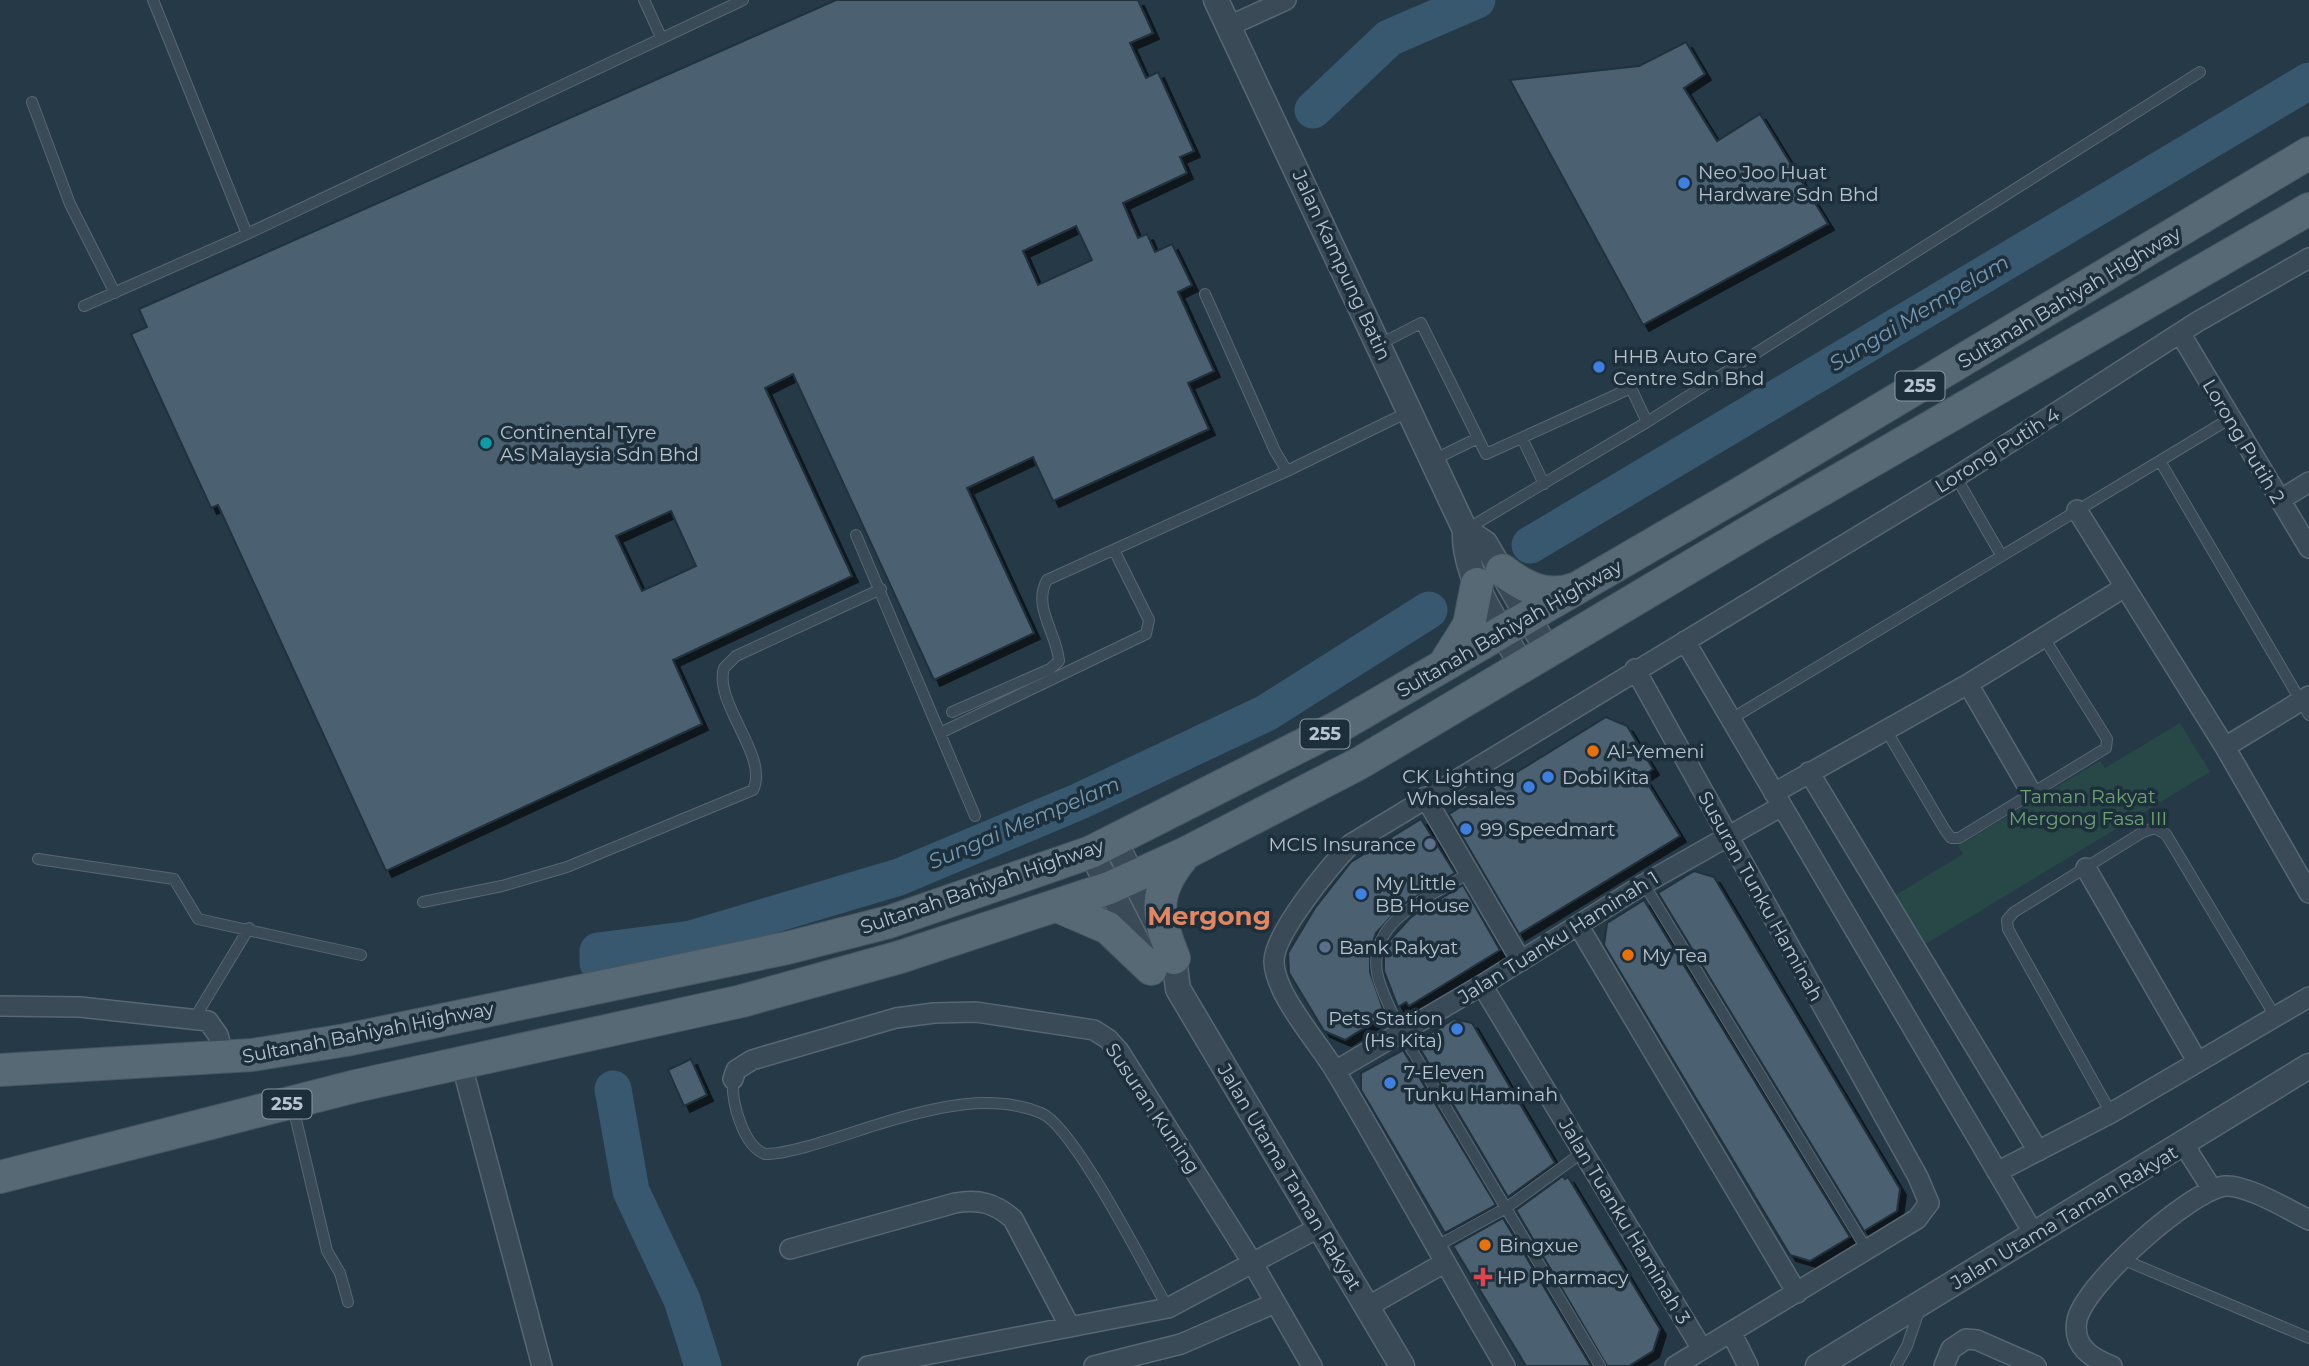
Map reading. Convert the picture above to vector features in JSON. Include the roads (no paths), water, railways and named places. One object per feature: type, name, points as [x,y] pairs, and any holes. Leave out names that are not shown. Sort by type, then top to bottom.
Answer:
[{"type":"main road","points":[[2301,158],[2309,192]]},
{"type":"main road","name":"Sultanah Bahiyah Highway","points":[[0,1070],[224,1058],[295,1049],[653,978],[889,922],[1102,846],[1338,727],[2301,158]]},
{"type":"main road","name":"Sultanah Bahiyah Highway","points":[[461,1062],[575,1036],[660,1021],[900,957],[1057,906],[1186,853],[1357,764],[1757,527],[2309,209]]},
{"type":"main road","points":[[1441,667],[1462,640],[1489,577],[1537,591],[1559,593],[1580,586]]},
{"type":"main road","points":[[1162,963],[1159,915],[1161,892],[1171,870],[1186,853]]},
{"type":"main road","points":[[1057,906],[1108,928],[1162,963]]},
{"type":"main road","name":"255","points":[[0,1177],[461,1062]]},
{"type":"street","name":"Jalan Kampung Batin","points":[[1216,0],[1380,344],[1465,530],[1485,543],[1489,577],[1535,658]]},
{"type":"street","points":[[1229,26],[1286,0]]},
{"type":"street","name":"Lorong Putih 4","points":[[1635,669],[1685,642],[1956,477],[2180,333],[2309,258]]},
{"type":"street","name":"Lorong Putih 2","points":[[2180,333],[2309,548]]},
{"type":"street","points":[[2280,500],[2309,482]]},
{"type":"street","points":[[2077,510],[2225,747],[2309,893]]},
{"type":"street","name":"Jalan Tuanku Haminah 1","points":[[1335,1071],[1482,985],[1727,835],[1778,799],[1809,772],[1968,684],[2125,587]]},
{"type":"street","points":[[1685,642],[2035,1236]]},
{"type":"street","points":[[1505,1366],[1335,1071],[1279,983],[1274,963],[1275,946],[1335,861],[1351,844],[1635,669]]},
{"type":"street","name":"Susuran Tunku Haminah","points":[[1635,669],[1918,1177],[1929,1203],[1917,1219],[1675,1366]]},
{"type":"street","points":[[1968,684],[2032,794]]},
{"type":"street","points":[[2225,747],[2306,704]]},
{"type":"street","points":[[1809,772],[2038,1151]]},
{"type":"street","points":[[1425,797],[1521,961]]},
{"type":"street","name":"Jalan Utama Taman Rakyat","points":[[1102,846],[1162,963],[1402,1366]]},
{"type":"street","points":[[2086,869],[2197,1061]]},
{"type":"street","points":[[1578,925],[1797,1293]]},
{"type":"street","name":"Jalan Tuanku Haminah 3","points":[[1482,985],[1702,1349]]},
{"type":"street","points":[[1997,1172],[2111,1113],[2309,997]]},
{"type":"street","points":[[0,1006],[80,1007],[208,1021],[218,1035],[224,1058]]},
{"type":"street","name":"Susuran Kuning","points":[[733,1079],[736,1070],[752,1060],[915,1014],[976,1012],[1094,1030],[1108,1039],[1119,1051],[1252,1262],[1312,1366]]},
{"type":"street","points":[[461,1062],[542,1366]]},
{"type":"street","name":"Jalan Utama Taman Rakyat","points":[[1818,1366],[2184,1146],[2309,1066]]},
{"type":"street","points":[[2184,1146],[2212,1189]]},
{"type":"street","points":[[2112,1366],[2085,1352],[2078,1338],[2077,1321],[2094,1289],[2122,1259],[2188,1202],[2212,1189],[2238,1186],[2309,1220]]},
{"type":"street","points":[[790,1249],[955,1203],[974,1200],[988,1203],[1013,1219],[1070,1327]]},
{"type":"street","points":[[868,1366],[1168,1308],[1320,1227]]},
{"type":"street","points":[[1367,1307],[1439,1255]]},
{"type":"street","points":[[1094,1366],[1181,1343],[1275,1303]]},
{"type":"street","points":[[1731,1332],[1748,1366]]},
{"type":"street","points":[[1944,1366],[1951,1349],[1966,1339],[1977,1340],[2036,1366]]},
{"type":"lane","points":[[153,0],[247,234]]},
{"type":"lane","points":[[644,0],[661,37]]},
{"type":"lane","points":[[83,306],[247,234],[743,0]]},
{"type":"lane","points":[[1465,530],[1647,422],[2200,72]]},
{"type":"lane","points":[[32,102],[70,204],[115,293]]},
{"type":"lane","points":[[1205,294],[1275,451],[1287,471]]},
{"type":"lane","points":[[1380,344],[1421,323],[1476,439],[1486,454],[1523,440],[1631,388],[1647,422]]},
{"type":"lane","points":[[952,712],[1049,669],[1059,661],[1058,646],[1043,610],[1042,590],[1047,580],[1287,471],[1410,411]]},
{"type":"lane","points":[[1731,719],[2231,418]]},
{"type":"lane","points":[[1433,460],[1476,439]]},
{"type":"lane","points":[[1523,440],[1544,484]]},
{"type":"lane","points":[[2160,461],[2306,704]]},
{"type":"lane","points":[[1956,477],[2001,555]]},
{"type":"lane","points":[[856,535],[975,816]]},
{"type":"lane","points":[[940,733],[1146,634],[1149,620],[1114,550]]},
{"type":"lane","points":[[423,902],[502,886],[567,867],[753,790],[757,775],[723,686],[724,668],[736,656],[881,589]]},
{"type":"lane","points":[[1886,730],[1951,838],[1959,838],[2106,748],[2106,739],[2044,638]]},
{"type":"lane","points":[[2111,1113],[2008,929],[2007,920],[2014,912],[2143,832],[2154,828],[2166,834],[2275,1016]]},
{"type":"lane","points":[[38,859],[174,879],[198,919],[249,928],[361,955]]},
{"type":"lane","points":[[1469,873],[1390,923],[1380,938],[1377,974],[1401,1032],[1600,1366]]},
{"type":"lane","points":[[1644,884],[1867,1250]]},
{"type":"lane","points":[[194,1018],[249,928]]},
{"type":"lane","points":[[733,1079],[732,1088],[747,1136],[752,1147],[765,1154],[951,1105],[1003,1106],[1042,1113],[1055,1121],[1076,1147],[1168,1308]]},
{"type":"lane","points":[[292,1103],[327,1251],[340,1273],[348,1302]]},
{"type":"lane","points":[[1439,1255],[1583,1152]]},
{"type":"lane","points":[[2122,1259],[2309,1338]]},
{"type":"lane","points":[[1896,1366],[1907,1346],[1921,1303]]},
{"type":"waterway","points":[[1313,110],[1389,38],[1477,0]]},
{"type":"waterway","name":"Sungai Mempelam","points":[[1530,545],[2309,81]]},
{"type":"waterway","name":"Sungai Mempelam","points":[[598,963],[598,951],[691,939],[899,877],[1080,801],[1266,713],[1429,610]]},
{"type":"waterway","name":"Sungai Mempelam","points":[[613,1089],[631,1191],[682,1300],[703,1366]]},
{"type":"place","name":"Neo Joo Huat Hardware Sdn Bhd","points":[[1684,183]]},
{"type":"place","name":"HHB Auto Care Centre Sdn Bhd","points":[[1599,367]]},
{"type":"place","name":"Continental Tyre AS Malaysia Sdn Bhd","points":[[486,443]]},
{"type":"place","name":"Al-Yemeni","points":[[1593,751]]},
{"type":"place","name":"Dobi Kita","points":[[1548,777]]},
{"type":"place","name":"CK Lighting Wholesales","points":[[1529,787]]},
{"type":"place","name":"99 Speedmart","points":[[1466,829]]},
{"type":"place","name":"MCIS Insurance","points":[[1430,844]]},
{"type":"place","name":"My Little BB House","points":[[1361,894]]},
{"type":"place","name":"Bank Rakyat","points":[[1325,947]]},
{"type":"place","name":"My Tea","points":[[1628,955]]},
{"type":"place","name":"Pets Station (Hs Kita)","points":[[1457,1029]]},
{"type":"place","name":"7-Eleven Tunku Haminah","points":[[1390,1083]]},
{"type":"place","name":"Bingxue","points":[[1485,1245]]},
{"type":"place","name":"HP Pharmacy","points":[[1483,1277]]},
{"type":"district","name":"Mergong","points":[[1209,916]]},
{"type":"park label","name":"Taman Rakyat Mergong Fasa III","points":[[2088,807]]}]
